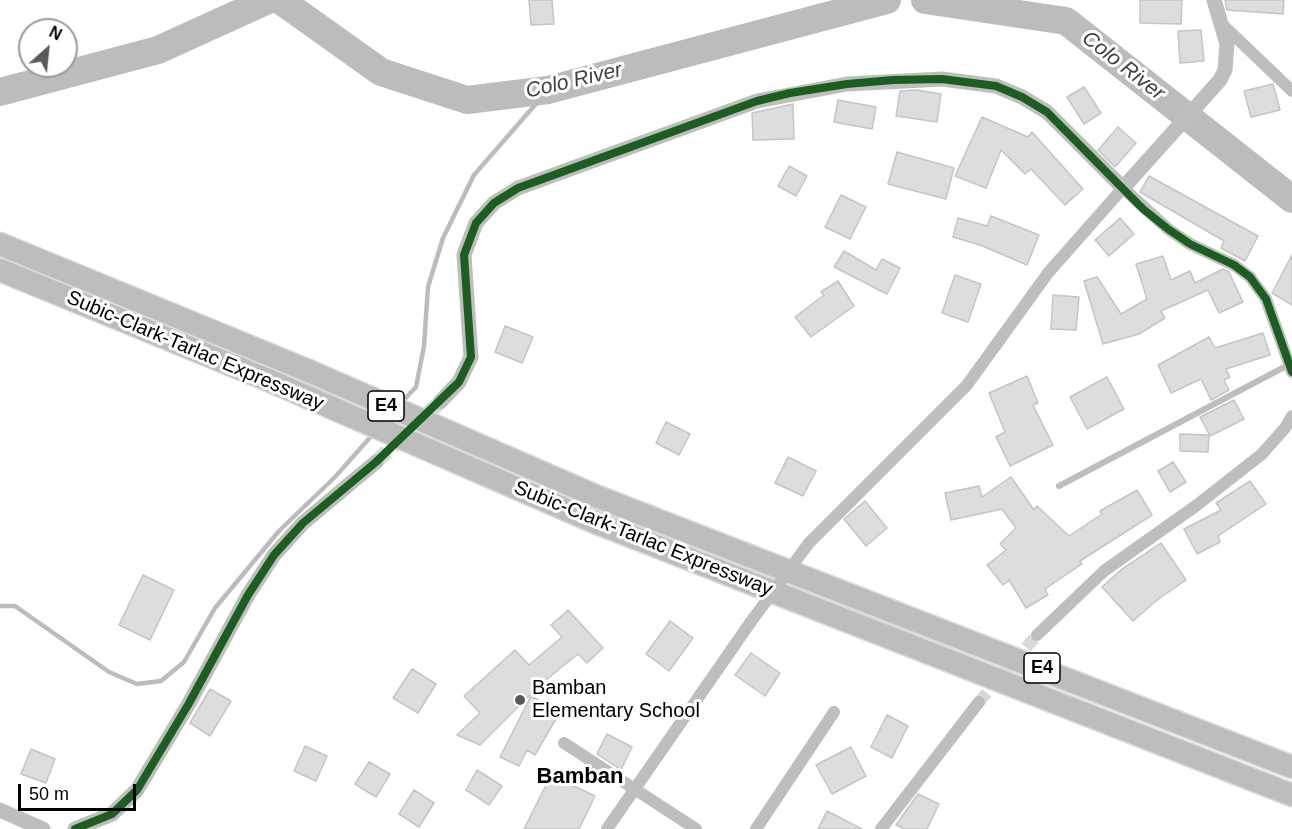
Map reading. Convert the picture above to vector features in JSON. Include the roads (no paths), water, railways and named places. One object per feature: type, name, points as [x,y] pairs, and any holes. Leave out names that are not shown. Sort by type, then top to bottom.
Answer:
[{"type":"highway","name":"Subic-Clark-Tarlac Expressway","points":[[0,244],[309,371],[598,497],[1286,764]]},
{"type":"highway","name":"Subic-Clark-Tarlac Expressway","points":[[0,270],[279,384],[592,521],[1292,795]]},
{"type":"street","points":[[607,829],[634,787],[809,543],[967,384],[1048,273],[1220,80],[1228,58],[1223,25],[1214,0]]},
{"type":"street","points":[[1223,25],[1292,91]]},
{"type":"street","points":[[440,402],[459,382],[471,357],[464,255],[476,223],[494,203],[518,188],[757,101],[847,84],[893,80],[942,79],[996,87],[1047,112],[1123,188],[1168,229],[1234,265],[1250,277],[1266,299],[1291,368]]},
{"type":"street","points":[[1037,636],[1104,571],[1197,505],[1262,454],[1292,417]]},
{"type":"street","points":[[75,829],[112,814],[137,790],[188,705],[248,595],[274,555],[303,523],[376,462]]},
{"type":"street","points":[[881,829],[979,702]]},
{"type":"street","points":[[756,829],[834,712]]},
{"type":"street","points":[[564,742],[696,829]]},
{"type":"street","points":[[0,810],[43,829]]},
{"type":"lane","points":[[1059,486],[1291,368]]},
{"type":"waterway","name":"Colo River","points":[[0,92],[158,50],[268,0]]},
{"type":"waterway","name":"Colo River","points":[[280,0],[381,72],[467,100],[548,90],[887,0]]},
{"type":"waterway","name":"Colo River","points":[[925,0],[1066,21],[1292,199]]},
{"type":"waterway","points":[[400,404],[416,387],[424,346],[428,287],[443,238],[474,175],[548,90]]},
{"type":"waterway","points":[[0,606],[15,606],[109,672],[137,684],[161,681],[184,662],[215,608],[279,531],[335,477],[374,433]]},
{"type":"tunnel","points":[[376,462],[440,402]]},
{"type":"tunnel","points":[[979,702],[1037,635]]},
{"type":"place","name":"Bamban Elementary School","points":[[520,700]]},
{"type":"district","name":"Bamban","points":[[580,777]]}]
